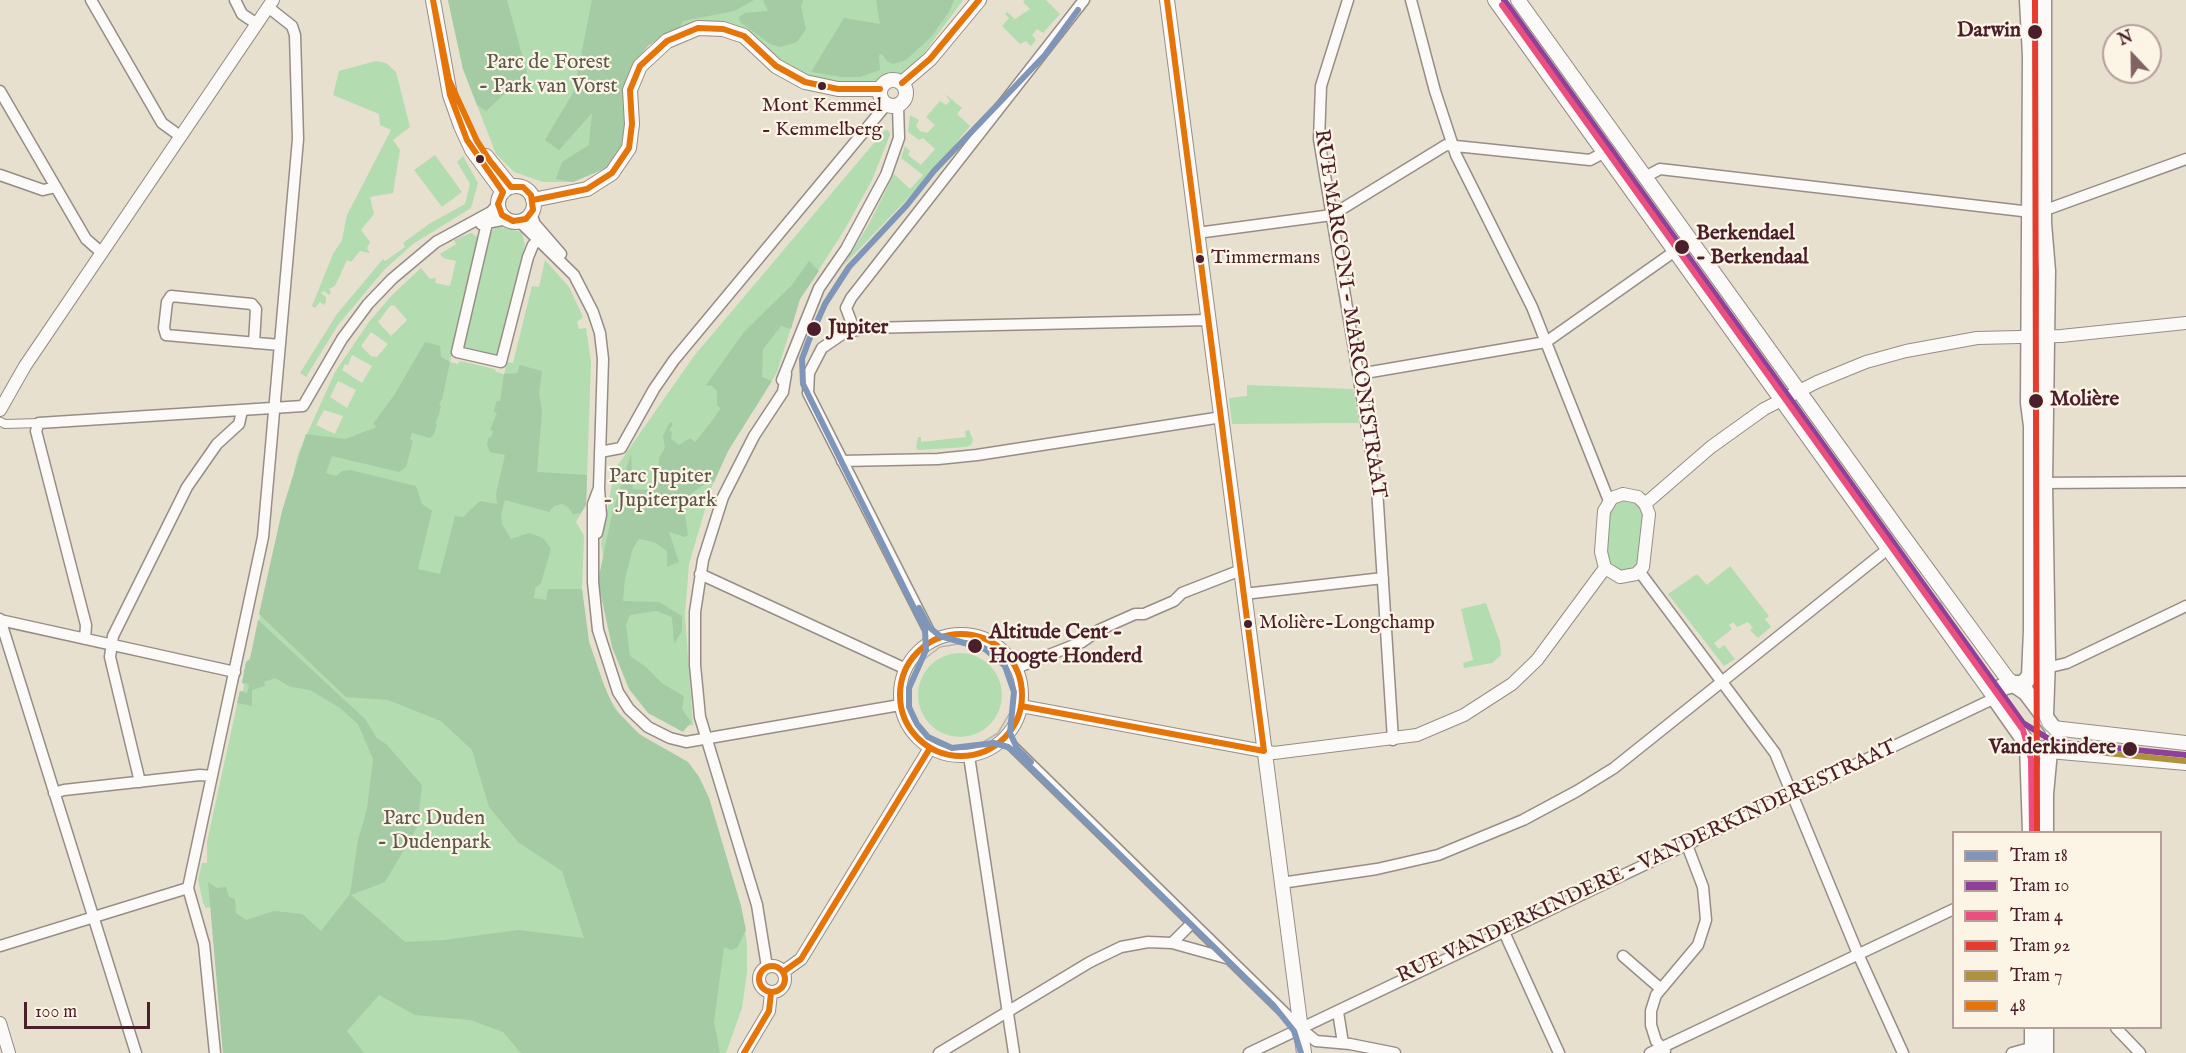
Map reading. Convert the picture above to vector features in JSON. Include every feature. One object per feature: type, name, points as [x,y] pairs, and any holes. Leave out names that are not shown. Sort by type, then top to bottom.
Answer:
[{"type":"main road","points":[[433,0],[449,80],[477,141],[519,218],[533,200],[587,189],[612,173],[629,148],[632,124],[631,95],[651,54],[675,37],[692,31],[705,28],[723,29],[744,36],[748,42],[782,70],[805,82],[838,89],[880,89],[889,80],[902,83]]},
{"type":"main road","points":[[964,16],[971,0]]},
{"type":"main road","points":[[902,83],[930,59],[979,0]]},
{"type":"main road","points":[[1167,0],[1304,1053]]},
{"type":"main road","points":[[1495,0],[2028,745],[2040,750],[2186,763]]},
{"type":"main road","points":[[1518,0],[2007,678],[2023,689],[2049,722],[2186,743]]},
{"type":"main road","points":[[2028,0],[2037,211],[2039,671],[2049,722],[2055,738],[2049,751],[2045,794],[2045,831]]},
{"type":"main road","points":[[2037,211],[2043,0]]},
{"type":"main road","points":[[880,89],[880,98],[892,106],[904,102],[907,94],[902,83]]},
{"type":"main road","points":[[504,194],[528,190],[533,200]]},
{"type":"main road","points":[[1995,698],[2002,687],[2023,684],[2039,671]]},
{"type":"main road","points":[[2028,745],[2031,831]]},
{"type":"main road","points":[[2033,1029],[2039,1050]]},
{"type":"main road","points":[[2039,1050],[2045,1029]]},
{"type":"street","points":[[91,0],[162,123],[180,136]]},
{"type":"street","points":[[234,0],[242,14],[256,24]]},
{"type":"street","points":[[854,329],[846,308],[851,298],[1084,0]]},
{"type":"street","name":"RUE MARCONI - MARCONISTRAAT","points":[[1348,0],[1320,94],[1319,139],[1347,321],[1359,374],[1377,488],[1393,740]]},
{"type":"street","points":[[1411,0],[1435,91],[1453,145],[1522,283],[1609,501]]},
{"type":"street","points":[[0,396],[25,366],[271,4],[292,26],[295,35],[298,139],[263,537],[188,888],[204,944],[215,1053]]},
{"type":"street","points":[[0,91],[86,239],[102,254]]},
{"type":"street","points":[[767,967],[757,904],[705,738],[699,711],[695,665],[695,612],[700,574],[723,497],[767,413],[770,401],[786,374],[819,288],[846,249],[886,175],[899,138],[892,106]]},
{"type":"street","points":[[600,452],[616,452],[621,448],[654,389],[674,360],[892,106]]},
{"type":"street","points":[[1197,233],[1332,215],[1446,146],[1590,160],[1605,153]]},
{"type":"street","points":[[1645,177],[1660,169],[2037,211],[2186,159]]},
{"type":"street","points":[[0,175],[43,190],[56,187]]},
{"type":"street","points":[[25,366],[0,416],[5,424],[303,406],[342,339],[368,304],[415,258],[491,212],[504,194]]},
{"type":"street","points":[[457,231],[519,218],[563,256],[593,312],[602,345],[598,488],[593,504],[593,582],[598,630],[612,676],[623,701],[638,719],[658,733],[686,742],[900,705]]},
{"type":"street","points":[[487,223],[457,352],[501,362],[528,257],[541,238]]},
{"type":"street","points":[[1359,374],[1546,342],[1675,251]]},
{"type":"street","points":[[254,342],[256,309],[252,304],[171,296],[167,302],[164,328],[166,335],[280,345]]},
{"type":"street","points":[[933,640],[808,393],[809,374],[816,356],[836,336],[854,329],[1209,320]]},
{"type":"street","points":[[1646,504],[1711,447],[1757,414],[1800,391],[1866,362],[1906,351],[1977,338],[2038,336],[2186,323]]},
{"type":"street","points":[[140,782],[110,657],[111,644],[188,487],[212,451],[238,424],[242,411]]},
{"type":"street","points":[[842,461],[938,459],[977,455],[1222,417]]},
{"type":"street","points":[[39,423],[36,431],[86,625],[85,639]]},
{"type":"street","points":[[2038,483],[2186,482]]},
{"type":"street","points":[[1629,494],[1638,497],[1646,504],[1649,514],[1646,556],[1639,571],[1630,576],[1620,577],[1605,568],[1601,552],[1604,511],[1609,501],[1617,495],[1629,494]]},
{"type":"street","points":[[1281,883],[1413,862],[1480,839],[1523,820],[1614,768],[1889,548]]},
{"type":"street","points":[[1021,706],[1274,753],[1393,740],[1439,727],[1490,700],[1512,684],[1537,660],[1605,568]]},
{"type":"street","points":[[1016,669],[1082,642],[1099,630],[1135,614],[1144,614],[1174,601],[1182,593],[1241,570]]},
{"type":"street","points":[[1639,571],[1775,753],[1858,954],[1903,1053]]},
{"type":"street","points":[[700,574],[906,669]]},
{"type":"street","points":[[1244,594],[1383,578]]},
{"type":"street","points":[[2039,671],[2067,663],[2186,606]]},
{"type":"street","points":[[0,619],[235,672]]},
{"type":"street","points":[[0,619],[136,1053]]},
{"type":"street","points":[[957,634],[981,637],[997,645],[1016,669],[1022,686],[1021,706],[1014,728],[991,750],[969,756],[946,754],[930,748],[910,730],[900,705],[901,688],[906,669],[923,648],[933,640],[957,634]]},
{"type":"street","name":"RUE VANDERKINDERE - VANDERKINDERESTRAAT","points":[[1249,1053],[1995,698]]},
{"type":"street","points":[[1005,739],[1232,962],[1316,1041],[1343,1043],[1395,1053]]},
{"type":"street","points":[[783,972],[801,960],[930,748]]},
{"type":"street","points":[[969,756],[1014,1053]]},
{"type":"street","points":[[54,793],[212,776]]},
{"type":"street","points":[[1665,1050],[1656,1041],[1651,1011],[1656,995],[1698,945],[1706,920],[1703,887],[1687,845]]},
{"type":"street","points":[[0,946],[188,888]]},
{"type":"street","points":[[1650,1053],[1665,1050],[1952,909]]},
{"type":"street","points":[[1172,943],[1192,923]]},
{"type":"street","points":[[1504,932],[1559,1053]]},
{"type":"street","points":[[939,1053],[1090,962],[1121,947],[1148,942],[1172,943],[1232,962]]},
{"type":"street","points":[[1623,956],[1661,989]]},
{"type":"street","points":[[767,967],[778,968],[783,972],[785,980],[782,988],[771,993],[766,991],[759,982],[759,976],[767,967]]},
{"type":"street","points":[[744,1053],[769,1011],[771,993]]},
{"type":"street","points":[[1338,1012],[1343,1043]]},
{"type":"street","points":[[0,1023],[9,1053]]},
{"type":"street","points":[[2117,1029],[2140,1053]]},
{"type":"street","points":[[2012,1053],[2039,1050]]},
{"type":"green space","name":"Parc de Forest - Park van Vorst","points":[[448,0],[963,0],[919,60],[903,73],[872,83],[842,84],[804,76],[773,55],[701,23],[680,27],[649,45],[635,62],[625,85],[625,120],[621,147],[606,168],[573,182],[543,182],[514,172],[496,154],[463,69]]},
{"type":"green space","points":[[448,0],[507,0],[527,73],[486,111],[477,105],[463,69]]},
{"type":"green space","points":[[592,0],[754,0],[734,11],[683,21],[680,27],[649,45],[635,62],[625,85],[625,120],[621,147],[606,168],[573,182],[556,179],[562,162],[589,145],[592,113],[559,150],[545,140],[574,91]]},
{"type":"green space","points":[[763,0],[803,0],[801,6],[806,29],[797,42],[780,47],[770,44],[740,22],[739,17],[745,13],[768,11]]},
{"type":"green space","points":[[876,0],[954,0],[949,12],[931,37],[906,60],[893,64],[887,61],[882,54],[879,55],[880,70],[860,77],[842,77],[811,72],[844,18],[880,24]]},
{"type":"green space","points":[[1025,0],[1046,0],[1060,14],[1043,33],[1037,29],[1032,35],[1036,40],[1031,46],[1026,41],[1020,44],[1002,26],[1009,18],[1005,14],[1007,12],[1015,19],[1030,9],[1023,2]]},
{"type":"green space","points":[[376,61],[386,63],[396,72],[410,127],[393,140],[400,150],[393,193],[370,197],[374,214],[361,230],[370,242],[367,248],[370,253],[360,251],[351,262],[347,260],[335,286],[329,289],[331,292],[329,295],[324,291],[321,293],[326,297],[324,305],[320,302],[315,308],[312,306],[333,254],[342,240],[347,215],[391,130],[380,125],[379,114],[333,95],[339,71]]},
{"type":"green space","points":[[945,94],[962,108],[957,114],[970,126],[932,173],[843,266],[869,224],[894,174],[910,189],[923,175],[901,158],[905,146],[910,151],[908,155],[921,165],[935,149],[923,138],[919,140],[908,132],[910,115],[919,120],[916,126],[920,131],[927,133],[935,125],[926,117],[940,101],[946,105],[950,101]]},
{"type":"green space","name":"Parc Jupiter - Jupiterpark","points":[[885,130],[889,131],[890,135],[872,180],[845,229],[800,299],[777,372],[728,451],[712,486],[689,564],[685,615],[693,725],[686,726],[634,686],[612,618],[601,543],[615,469],[694,356]]},
{"type":"green space","points":[[435,155],[462,192],[442,207],[414,170]]},
{"type":"green space","points":[[463,156],[478,183],[471,208],[413,244],[385,269],[338,325],[306,377],[300,373],[337,314],[383,259],[385,261],[405,247],[403,243],[429,224],[465,204],[470,184],[457,162]]},
{"type":"green space","points":[[497,226],[522,232],[525,245],[498,355],[464,347],[490,237],[492,230]]},
{"type":"green space","name":"Parc Duden - Dudenpark","points":[[471,233],[478,237],[479,243],[450,362],[458,364],[460,361],[495,369],[496,372],[504,374],[507,362],[513,363],[532,286],[539,287],[545,260],[569,287],[583,317],[577,322],[579,329],[586,328],[591,362],[586,505],[576,522],[584,536],[582,589],[589,642],[608,696],[624,721],[646,739],[688,762],[699,777],[709,798],[741,906],[747,944],[747,972],[742,1008],[726,1053],[223,1053],[211,907],[206,908],[203,903],[198,880],[202,863],[207,863],[207,842],[240,691],[243,691],[244,684],[242,683],[246,662],[250,659],[298,454],[335,372],[369,322],[392,295],[421,268],[430,279],[436,278],[435,283],[450,286],[456,261],[443,258],[440,254],[456,244],[454,240]],"holes":[[[394,305],[407,320],[391,336],[378,322],[390,306]],[[371,332],[388,344],[377,357],[371,356],[361,346]],[[352,355],[372,366],[362,383],[342,370],[345,364],[348,365]],[[338,381],[356,390],[347,408],[330,397]],[[324,410],[343,416],[335,434],[316,425]]]},
{"type":"green space","points":[[809,261],[819,271],[800,299],[791,329],[781,326],[763,349],[762,377],[772,381],[728,451],[714,482],[705,484],[692,493],[686,504],[688,535],[685,537],[669,532],[679,562],[667,567],[667,551],[654,542],[639,539],[633,548],[625,578],[623,601],[659,602],[682,616],[682,631],[674,644],[672,617],[656,611],[630,615],[626,625],[630,656],[646,667],[663,684],[684,696],[682,709],[691,722],[683,732],[648,713],[629,689],[612,647],[598,581],[612,514],[631,454],[633,489],[647,490],[658,483],[659,458],[665,448],[663,436],[670,422],[673,424],[669,430],[672,432],[671,439],[679,445],[690,438],[695,442],[721,408],[717,405],[717,391],[712,386],[706,385],[744,332],[792,285]]},
{"type":"green space","name":"Parc Duden - Dudenpark","points":[[425,342],[440,346],[441,357],[450,362],[434,434],[430,438],[412,433],[410,439],[413,441],[406,467],[399,472],[332,456],[326,473],[336,476],[342,471],[350,470],[416,486],[422,504],[432,511],[418,569],[440,574],[455,516],[463,517],[480,501],[497,504],[496,494],[505,455],[490,452],[487,445],[493,431],[490,430],[497,413],[494,412],[495,406],[497,401],[500,401],[504,374],[517,373],[520,365],[542,371],[539,393],[542,411],[537,472],[587,475],[586,505],[581,513],[573,514],[568,507],[562,504],[554,506],[549,512],[505,500],[501,515],[502,524],[511,539],[529,533],[543,538],[551,549],[541,583],[535,588],[534,598],[546,600],[548,589],[582,589],[589,642],[614,708],[639,734],[688,762],[699,777],[709,798],[746,930],[737,948],[731,950],[724,947],[714,1022],[720,1053],[521,1053],[503,1032],[470,1020],[415,1015],[379,995],[347,1031],[364,1053],[223,1053],[208,882],[217,888],[226,887],[229,897],[235,899],[236,913],[246,920],[274,911],[302,914],[321,931],[350,894],[358,840],[367,809],[373,759],[358,724],[340,708],[310,690],[291,687],[275,678],[264,682],[265,686],[252,690],[252,706],[237,703],[240,691],[247,693],[248,690],[249,684],[242,683],[246,662],[250,659],[258,620],[365,719],[376,737],[387,745],[422,785],[417,827],[385,882],[351,895],[405,942],[444,940],[518,930],[584,938],[562,871],[518,842],[489,807],[472,750],[441,721],[388,700],[346,697],[259,614],[282,511],[306,434],[345,439],[377,427],[373,424],[395,394]]},
{"type":"green space","points":[[1247,385],[1353,389],[1359,423],[1232,424],[1229,398],[1247,396]]},
{"type":"green space","points":[[969,430],[973,440],[971,445],[966,447],[919,450],[916,448],[918,437],[921,437],[921,442],[966,437],[965,431]]},
{"type":"green space","points":[[1620,500],[1632,500],[1639,504],[1644,514],[1639,563],[1625,572],[1614,569],[1607,559],[1609,514]]},
{"type":"green space","points":[[1730,566],[1769,616],[1765,619],[1771,627],[1758,638],[1750,630],[1753,628],[1748,622],[1737,627],[1733,622],[1729,625],[1732,629],[1714,643],[1719,649],[1724,645],[1735,659],[1724,666],[1668,594],[1697,574],[1707,585]]},
{"type":"green space","points":[[1486,603],[1500,642],[1501,655],[1492,663],[1464,668],[1463,663],[1473,660],[1461,609]]},
{"type":"green space","points":[[952,653],[968,653],[984,660],[995,671],[1002,687],[999,711],[990,725],[968,737],[952,737],[936,730],[925,719],[918,703],[918,687],[925,671],[936,660]]},
{"type":"tram line","name":"10","points":[[1504,0],[2023,723],[2054,742],[2186,755]]},
{"type":"tram line","name":"92","points":[[2035,0],[2037,831]]},
{"type":"tram line","name":"4","points":[[1502,5],[2023,730],[2031,759],[2032,831]]},
{"type":"tram line","name":"18","points":[[1078,10],[1045,55],[934,171],[907,205],[849,267],[825,304],[809,340],[802,359],[803,384],[925,630],[926,650],[909,688],[909,707],[917,724],[928,737],[952,748],[994,743],[1008,747],[1016,753],[1274,1006],[1294,1031],[1301,1053]]},
{"type":"tram line","points":[[1608,138],[1622,164]]},
{"type":"tram line","points":[[1938,596],[1946,613]]},
{"type":"tram line","name":"18","points":[[919,608],[929,627],[940,636],[985,649],[1005,666],[1014,692],[1010,733],[1017,748],[1031,762]]},
{"type":"tram line","points":[[918,664],[940,647],[964,643]]},
{"type":"tram line","points":[[2036,692],[2038,716],[2043,727],[2055,739],[2073,744]]},
{"type":"tram line","points":[[977,746],[998,733],[1011,711]]},
{"type":"tram line","name":"7","points":[[2068,749],[2185,761]]},
{"type":"transit line","name":"48","points":[[433,0],[449,80],[477,141],[490,161],[511,187],[523,187],[531,195],[533,210],[526,219],[513,221],[502,215],[498,204],[503,192],[467,140],[450,95],[433,0]]},
{"type":"transit line","name":"48","points":[[902,83],[930,59],[979,0]]},
{"type":"transit line","name":"48","points":[[1167,0],[1264,751]]},
{"type":"transit line","name":"48","points":[[533,200],[587,189],[612,173],[629,148],[632,124],[630,90],[640,66],[667,41],[698,28],[723,29],[744,36],[776,66],[805,82],[838,89],[880,89]]},
{"type":"transit line","name":"48","points":[[961,634],[984,639],[995,644],[1004,652],[1012,661],[1017,672],[1022,695],[1017,718],[1012,729],[1004,738],[995,746],[984,751],[961,756],[938,751],[927,746],[918,738],[910,729],[905,718],[900,695],[905,672],[910,661],[918,652],[927,644],[938,639],[961,634]]},
{"type":"transit line","name":"48","points":[[1021,706],[1264,751]]},
{"type":"transit line","name":"48","points":[[783,972],[801,959],[930,748]]},
{"type":"transit line","name":"48","points":[[772,966],[781,970],[785,979],[781,988],[772,992],[763,988],[759,979],[763,970],[772,966]]},
{"type":"transit line","name":"48","points":[[744,1053],[769,1011],[771,993]]},
{"type":"place","name":"Darwin","points":[[2035,32]]},
{"type":"place","name":"Mont Kemmel - Kemmelberg","points":[[822,86]]},
{"type":"place","name":"Berkendael - Berkendaal","points":[[1682,247]]},
{"type":"place","name":"Timmermans","points":[[1200,259]]},
{"type":"place","name":"Jupiter","points":[[814,329]]},
{"type":"place","name":"Molière","points":[[2036,401]]},
{"type":"place","name":"Molière-Longchamp","points":[[1248,624]]},
{"type":"place","name":"Altitude Cent - Hoogte Honderd","points":[[975,646]]},
{"type":"place","name":"Vanderkindere","points":[[2130,749]]}]
